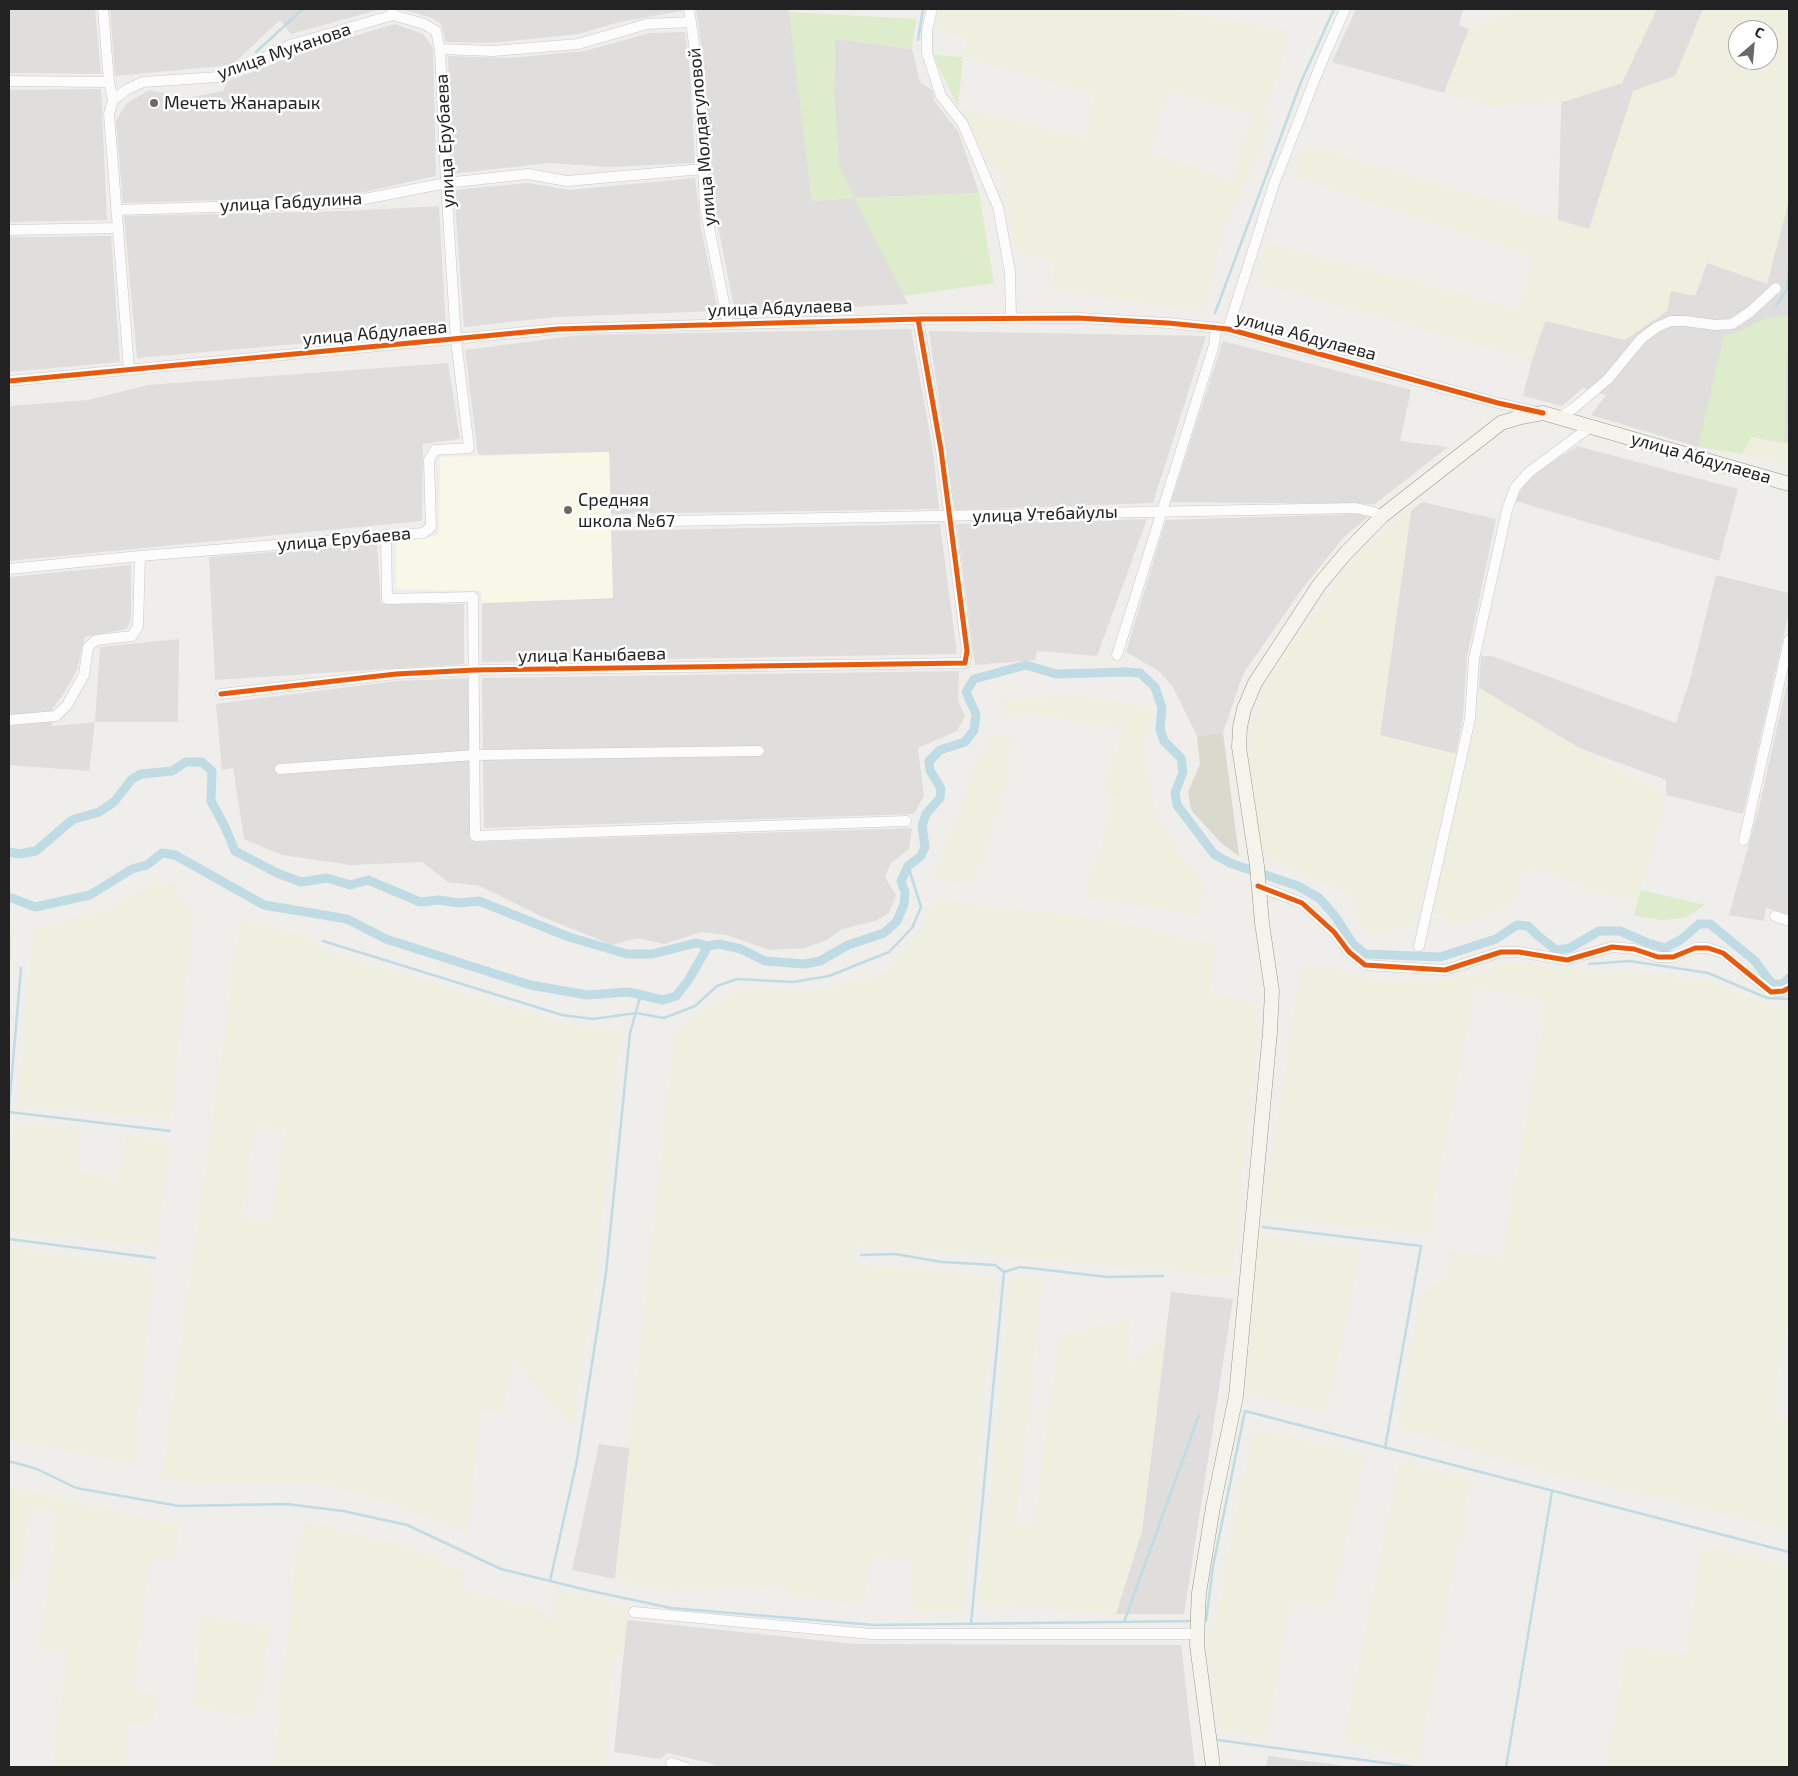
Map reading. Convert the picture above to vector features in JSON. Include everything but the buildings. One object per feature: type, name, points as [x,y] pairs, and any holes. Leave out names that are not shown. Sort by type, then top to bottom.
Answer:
[{"type":"main road","name":"улица Абдулаева","points":[[1543,414],[1789,484]]},
{"type":"main road","points":[[1212,1767],[1197,1645],[1197,1624],[1213,1507],[1236,1396],[1270,1032],[1272,991],[1239,747],[1240,727],[1244,709],[1255,683],[1319,585],[1345,554],[1382,516],[1501,423],[1520,417],[1543,414]]},
{"type":"street","points":[[102,9],[109,82],[113,100],[109,114],[129,368]]},
{"type":"street","name":"улица Молдагуловой","points":[[689,9],[699,78],[705,207],[728,323]]},
{"type":"street","points":[[932,9],[927,30],[926,53],[941,96],[963,124],[998,207],[1010,272],[1011,318]]},
{"type":"street","points":[[1228,329],[1274,184],[1320,66],[1345,9]]},
{"type":"street","name":"улица Ерубаева","points":[[9,569],[140,556],[423,533],[431,527],[429,460],[435,450],[469,448],[456,340],[440,49],[436,31],[424,24],[392,12]]},
{"type":"street","name":"улица Муканова","points":[[113,100],[126,90],[143,82],[219,76],[246,67],[290,45],[392,12]]},
{"type":"street","points":[[440,49],[493,51],[578,44],[647,24],[691,22]]},
{"type":"street","points":[[9,81],[109,82]]},
{"type":"street","name":"улица Габдулина","points":[[116,210],[344,203],[446,183],[528,174],[567,181],[703,169]]},
{"type":"street","points":[[9,230],[118,228]]},
{"type":"street","points":[[1559,418],[1574,408],[1608,379],[1641,339],[1657,327],[1671,321],[1715,325],[1732,324],[1750,312],[1776,288]]},
{"type":"street","points":[[918,318],[941,450],[949,517]]},
{"type":"street","name":"улица Абдулаева","points":[[9,381],[129,368],[456,340],[558,329],[918,318],[1096,319],[1228,329],[1489,401],[1543,414]]},
{"type":"street","points":[[1117,655],[1214,345],[1216,328]]},
{"type":"street","points":[[1419,946],[1470,720],[1474,659],[1507,510],[1515,488],[1528,473],[1590,427]]},
{"type":"street","name":"улица Утебайулы","points":[[617,522],[1356,508],[1382,516]]},
{"type":"street","name":"улица Каныбаева","points":[[221,694],[396,674],[475,670],[965,663],[967,651],[949,517]]},
{"type":"street","points":[[386,535],[387,599],[473,597],[476,836],[906,821]]},
{"type":"street","points":[[9,720],[56,716],[67,705],[84,674],[88,647],[96,640],[132,636],[138,626],[140,556]]},
{"type":"street","points":[[1744,840],[1787,657],[1789,640]]},
{"type":"street","points":[[280,769],[475,755],[759,751]]},
{"type":"street","points":[[1257,877],[1302,903],[1334,932],[1349,952],[1365,965],[1445,970],[1501,952],[1519,952],[1567,960],[1612,947],[1634,948],[1658,957],[1673,957],[1695,948],[1708,948],[1723,953],[1771,992],[1789,988]]},
{"type":"street","points":[[1775,916],[1789,921]]},
{"type":"street","points":[[634,1612],[872,1634],[1197,1624]]},
{"type":"street","points":[[671,1763],[685,1767]]},
{"type":"shaded area","points":[[9,9],[95,9],[101,74],[9,73]]},
{"type":"shaded area","points":[[110,9],[381,9],[291,34],[280,20],[232,65],[115,76]]},
{"type":"shaded area","points":[[401,9],[682,9],[682,11],[619,22],[579,34],[491,43],[446,42],[441,24],[432,18]]},
{"type":"shaded area","points":[[696,9],[789,9],[812,201],[854,198],[839,166],[834,95],[835,39],[912,49],[920,82],[932,90],[935,102],[958,131],[979,193],[855,198],[908,304],[735,313],[713,200],[704,64]]},
{"type":"shaded area","points":[[1356,9],[1463,9],[1459,25],[1469,29],[1444,93],[1332,62]]},
{"type":"shaded area","points":[[1564,9],[1789,9],[1789,447],[1704,423],[1698,447],[1591,415],[1606,395],[1583,388],[1562,406],[1523,396],[1545,321],[1555,323]]},
{"type":"shaded area","points":[[395,24],[423,34],[433,48],[436,176],[346,196],[123,203],[116,121],[126,104],[149,90],[186,98],[223,91],[228,81],[264,68],[296,53]]},
{"type":"shaded area","points":[[685,32],[690,71],[695,163],[610,167],[548,163],[452,174],[448,56],[508,58],[585,51],[649,33]]},
{"type":"shaded area","points":[[101,89],[107,220],[9,222],[9,90]]},
{"type":"shaded area","points":[[695,178],[701,228],[718,311],[556,317],[464,327],[454,190],[528,183],[570,190]]},
{"type":"shaded area","points":[[439,206],[446,331],[137,358],[124,216],[345,211]]},
{"type":"shaded area","points":[[111,236],[120,362],[9,372],[9,237]]},
{"type":"shaded area","points":[[911,329],[933,451],[939,509],[611,514],[609,452],[478,455],[465,350],[580,335]]},
{"type":"shaded area","points":[[929,331],[1206,336],[1153,503],[955,510]]},
{"type":"shaded area","points":[[1223,341],[1411,390],[1400,441],[1448,447],[1375,504],[1171,502]]},
{"type":"shaded area","points":[[448,363],[460,439],[423,444],[422,521],[9,561],[9,406],[88,400],[148,385]]},
{"type":"shaded area","points":[[1577,446],[1738,489],[1719,561],[1515,501],[1524,484],[1546,466]]},
{"type":"shaded area","points":[[609,452],[613,598],[482,603],[481,591],[396,589],[396,543],[439,535],[440,457]]},
{"type":"shaded area","points":[[1422,502],[1496,519],[1467,657],[1463,716],[1456,754],[1380,735],[1411,511]]},
{"type":"shaded area","points":[[1359,514],[1368,517],[1344,537],[1302,589],[1243,674],[1223,733],[1197,736],[1173,687],[1159,671],[1126,652],[1166,520]]},
{"type":"shaded area","points":[[1147,519],[1097,656],[1037,651],[1035,660],[975,665],[957,524]]},
{"type":"shaded area","points":[[940,524],[957,654],[482,662],[482,603],[612,598],[611,531]]},
{"type":"shaded area","points":[[377,544],[381,604],[464,604],[464,664],[215,680],[209,557]]},
{"type":"shaded area","points":[[131,565],[131,618],[127,629],[85,637],[77,670],[52,709],[52,726],[95,722],[89,771],[9,765],[9,577]]},
{"type":"shaded area","points":[[1716,575],[1789,593],[1789,611],[1743,814],[1666,795],[1666,780],[1579,748],[1479,688],[1481,656],[1492,656],[1676,723],[1691,676]]},
{"type":"shaded area","points":[[179,639],[178,722],[95,722],[100,647]]},
{"type":"shaded area","points":[[959,671],[958,700],[965,716],[957,731],[918,748],[924,796],[914,814],[484,828],[482,678]]},
{"type":"shaded area","points":[[1789,674],[1789,915],[1766,908],[1764,921],[1729,915],[1759,808]]},
{"type":"shaded area","points":[[468,678],[471,842],[912,828],[909,849],[890,864],[885,877],[896,895],[889,913],[875,921],[842,929],[827,940],[805,948],[770,950],[727,935],[702,932],[664,944],[637,938],[612,945],[545,918],[480,886],[448,882],[422,862],[350,865],[282,855],[244,839],[233,768],[222,770],[216,704],[396,681]]},
{"type":"shaded area","points":[[1223,733],[1239,856],[1222,844],[1191,810],[1188,792],[1200,764],[1197,736]]},
{"type":"shaded area","points":[[1171,1292],[1233,1299],[1184,1614],[1116,1614],[1142,1530]]},
{"type":"shaded area","points":[[599,1444],[630,1448],[615,1579],[572,1570]]},
{"type":"shaded area","points":[[627,1620],[855,1644],[1181,1645],[1195,1767],[718,1767],[710,1763],[667,1753],[660,1759],[614,1752]]},
{"type":"shaded area","points":[[1268,1756],[1353,1767],[1266,1767]]},
{"type":"green space","points":[[940,9],[1162,9],[1289,31],[1279,73],[1260,116],[1270,120],[1244,185],[1225,224],[1203,311],[1052,290],[1055,263],[1016,251],[1002,170],[989,163],[958,107],[1086,140],[1095,94],[963,57],[967,37],[935,29]],"holes":[[[1167,91],[1252,114],[1234,181],[1149,153]]]},
{"type":"green space","points":[[1517,9],[1657,9],[1622,83],[1566,101],[1489,106],[1444,93],[1469,29]]},
{"type":"green space","points":[[1703,9],[1789,9],[1789,200],[1767,284],[1707,263],[1695,296],[1671,291],[1667,311],[1625,340],[1545,321],[1532,360],[1256,282],[1265,243],[1522,310],[1534,257],[1293,176],[1305,145],[1589,229],[1633,91],[1675,76]]},
{"type":"green space","points":[[789,12],[916,19],[912,49],[835,39],[834,95],[839,166],[855,198],[979,193],[994,283],[904,296],[854,198],[812,201]]},
{"type":"green space","points":[[933,55],[963,57],[958,107]]},
{"type":"green space","points":[[1788,316],[1784,443],[1751,437],[1742,454],[1698,447],[1724,334],[1736,333],[1766,318]]},
{"type":"green space","points":[[1751,437],[1789,443],[1789,467],[1742,454]]},
{"type":"green space","points":[[1411,511],[1380,735],[1456,754],[1415,926],[1371,934],[1362,925],[1352,896],[1261,852],[1249,753],[1253,725],[1262,695],[1290,648],[1362,550]]},
{"type":"green space","points":[[1479,688],[1579,748],[1666,795],[1637,905],[1524,865],[1511,904],[1461,926],[1433,912],[1477,717]]},
{"type":"green space","points":[[1081,696],[1150,707],[1153,715],[1141,754],[1158,820],[1177,850],[1205,887],[1198,915],[1085,897],[1118,796],[1104,791],[1124,729],[1037,715],[1003,719],[1002,699]]},
{"type":"green space","points":[[992,734],[1012,737],[1005,760],[1012,767],[970,885],[936,878],[976,765]]},
{"type":"green space","points":[[158,883],[172,883],[193,919],[170,1119],[18,1105],[33,930],[111,908]]},
{"type":"green space","points":[[1641,890],[1705,905],[1685,918],[1662,920],[1634,916]]},
{"type":"green space","points":[[940,900],[985,907],[1065,914],[1169,933],[1186,940],[1216,943],[1209,994],[1259,1004],[1232,1278],[1183,1271],[856,1246],[853,1264],[945,1271],[996,1278],[963,1611],[913,1611],[911,1562],[871,1555],[864,1604],[791,1596],[783,1585],[672,1591],[615,1579],[675,1035],[691,1017],[749,988],[811,992],[888,973]]},
{"type":"green space","points":[[241,920],[313,939],[318,948],[564,1024],[621,1031],[595,1284],[572,1427],[512,1355],[504,1412],[481,1409],[467,1533],[374,1496],[319,1484],[203,1484],[162,1478]],"holes":[[[255,1125],[287,1129],[271,1222],[241,1216]]]},
{"type":"green space","points":[[9,925],[14,927],[9,986]]},
{"type":"green space","points":[[1510,961],[1554,968],[1652,974],[1711,982],[1770,1007],[1789,1007],[1789,1313],[1770,1417],[1788,1421],[1789,1414],[1789,1530],[1496,1459],[1397,1427],[1420,1296],[1447,1279],[1451,1250],[1502,1259],[1548,1000],[1475,988],[1427,1234],[1262,1218],[1301,969],[1336,968],[1386,984],[1476,975]]},
{"type":"green space","points":[[15,1122],[81,1128],[76,1172],[121,1182],[126,1134],[170,1142],[157,1246],[9,1232],[9,1189]]},
{"type":"green space","points":[[1260,1236],[1361,1250],[1326,1413],[1246,1393]]},
{"type":"green space","points":[[9,1247],[154,1267],[133,1463],[9,1439]]},
{"type":"green space","points":[[1022,1275],[1042,1280],[1016,1523],[1034,1526],[1060,1336],[1130,1318],[1129,1366],[1166,1336],[1142,1530],[1116,1614],[979,1604],[1011,1280]]},
{"type":"green space","points":[[1254,1430],[1365,1454],[1331,1606],[1290,1602],[1265,1740],[1218,1729],[1209,1641],[1223,1591],[1227,1560]]},
{"type":"green space","points":[[1400,1460],[1470,1480],[1418,1760],[1344,1740]]},
{"type":"green space","points":[[9,1487],[149,1520],[180,1524],[174,1561],[150,1560],[132,1690],[156,1696],[153,1723],[129,1722],[123,1767],[52,1767],[68,1653],[40,1651],[58,1512],[30,1508],[18,1581],[9,1579]]},
{"type":"green space","points":[[308,1522],[412,1548],[463,1573],[460,1591],[536,1608],[552,1621],[558,1591],[625,1605],[627,1620],[623,1654],[613,1652],[604,1767],[274,1767],[296,1556]]},
{"type":"green space","points":[[1702,1546],[1789,1567],[1789,1767],[1607,1767],[1628,1646],[1687,1655]]},
{"type":"green space","points":[[202,1615],[271,1628],[254,1717],[193,1707]]},
{"type":"waterway","points":[[256,52],[303,9]]},
{"type":"waterway","points":[[918,40],[923,9]]},
{"type":"waterway","points":[[1215,313],[1301,82],[1334,9]]},
{"type":"waterway","points":[[1776,306],[1787,289],[1789,266]]},
{"type":"waterway","points":[[9,852],[19,854],[36,851],[72,820],[99,812],[114,802],[132,779],[141,774],[172,771],[186,762],[202,762],[212,771],[211,801],[235,851],[277,873],[301,882],[327,878],[350,885],[368,880],[420,902],[439,900],[459,903],[479,901],[569,937],[627,954],[652,954],[696,943],[708,946],[719,944],[741,949],[765,961],[804,964],[820,961],[848,945],[884,933],[897,921],[904,904],[905,892],[901,881],[908,866],[921,856],[925,847],[922,826],[926,814],[940,798],[941,789],[930,770],[929,761],[940,750],[965,742],[974,730],[976,714],[966,692],[974,679],[1026,665],[1056,674],[1140,673],[1155,687],[1162,708],[1160,729],[1164,741],[1181,758],[1183,772],[1175,793],[1177,805],[1214,854],[1230,863],[1298,886],[1319,898],[1335,916],[1353,944],[1365,954],[1440,957],[1496,939],[1517,925],[1528,926],[1556,950],[1570,948],[1599,931],[1620,931],[1665,948],[1682,939],[1699,924],[1710,924],[1755,961],[1772,984],[1783,984],[1789,978]]},
{"type":"waterway","points":[[9,897],[35,907],[90,895],[132,869],[147,865],[162,853],[175,855],[264,905],[347,919],[386,939],[530,985],[587,995],[628,992],[663,1000],[676,996],[688,981],[708,946]]},
{"type":"waterway","points":[[323,941],[562,1015],[593,1019],[636,1013],[664,1018],[695,1006],[717,986],[737,979],[793,982],[829,976],[889,952],[912,928],[921,907],[908,866]]},
{"type":"waterway","points":[[1589,964],[1630,961],[1708,973],[1767,998],[1789,999]]},
{"type":"waterway","points":[[9,1108],[21,968]]},
{"type":"waterway","points":[[550,1581],[577,1460],[606,1273],[630,1033],[641,994]]},
{"type":"waterway","points":[[9,1112],[170,1131]]},
{"type":"waterway","points":[[1263,1227],[1421,1246],[1385,1448]]},
{"type":"waterway","points":[[9,1239],[155,1258]]},
{"type":"waterway","points":[[861,1255],[895,1254],[942,1262],[995,1265],[1004,1272],[971,1624]]},
{"type":"waterway","points":[[1004,1272],[1020,1267],[1108,1277],[1163,1276]]},
{"type":"waterway","points":[[1203,1621],[1206,1621],[1213,1566],[1245,1411],[1789,1552]]},
{"type":"waterway","points":[[1124,1622],[1199,1415]]},
{"type":"waterway","points":[[9,1462],[37,1469],[76,1488],[179,1506],[287,1504],[343,1511],[407,1525],[501,1569],[671,1608],[874,1625],[1192,1621]]},
{"type":"waterway","points":[[1506,1767],[1552,1491]]},
{"type":"waterway","points":[[1218,1740],[1414,1767]]},
{"type":"cycle path","points":[[9,381],[558,329],[918,319],[1078,318],[1168,323],[1228,329],[1498,403],[1543,413]]},
{"type":"cycle path","points":[[221,694],[396,674],[475,670],[965,663],[967,651],[941,450],[918,319]]},
{"type":"cycle path","points":[[1258,886],[1302,903],[1334,932],[1349,952],[1365,965],[1445,970],[1501,952],[1519,952],[1567,960],[1612,947],[1634,949],[1658,957],[1673,957],[1695,948],[1708,948],[1723,953],[1771,992],[1783,991],[1789,988]]},
{"type":"place","name":"Мечеть Жанараык","points":[[154,103]]},
{"type":"place","name":"Средняя школа №67","points":[[568,510]]}]
